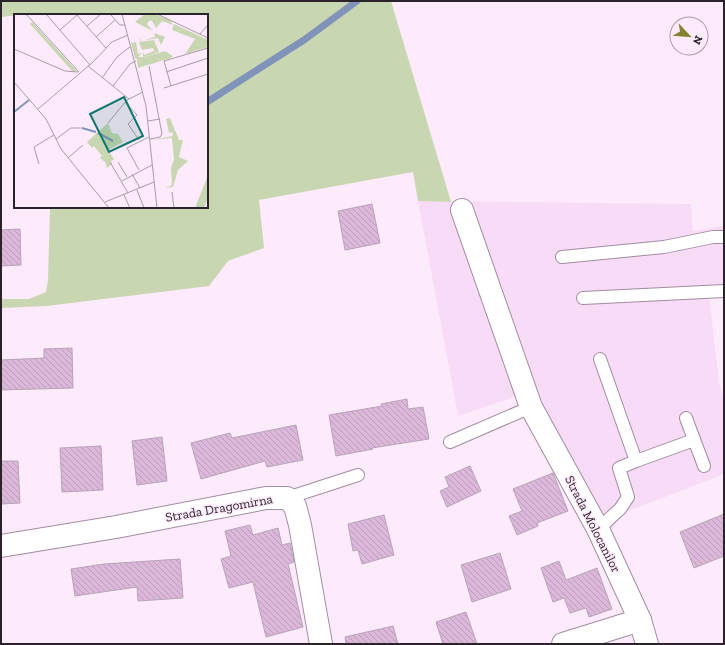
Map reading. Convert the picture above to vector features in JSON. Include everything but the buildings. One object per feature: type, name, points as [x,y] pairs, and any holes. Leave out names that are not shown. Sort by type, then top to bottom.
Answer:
[{"type":"street","name":"Strada Molocanilor","points":[[462,210],[532,407],[598,530],[640,620],[647,644]]},
{"type":"street","name":"Strada Dragomirna","points":[[1,546],[116,527],[266,498],[287,498],[295,506],[300,525],[321,644]]},
{"type":"street","points":[[563,644],[640,620]]},
{"type":"lane","points":[[562,257],[664,247],[713,237],[724,237]]},
{"type":"lane","points":[[583,298],[724,291]]},
{"type":"lane","points":[[600,359],[636,461]]},
{"type":"lane","points":[[450,442],[532,407]]},
{"type":"lane","points":[[686,418],[704,466]]},
{"type":"lane","points":[[598,530],[620,509],[628,497],[619,468],[694,440]]},
{"type":"lane","points":[[287,498],[358,475]]},
{"type":"shaded area","points":[[418,201],[691,204],[693,231],[724,226],[724,285],[708,286],[719,383],[724,400],[724,474],[621,514],[615,522],[613,530],[596,514],[531,391],[458,416]]},
{"type":"green space","points":[[1,1],[391,1],[451,202],[418,201],[413,172],[259,200],[264,248],[228,261],[209,286],[47,306],[1,308],[1,299],[29,299],[46,292],[48,280],[50,208],[208,208],[208,14],[38,13],[14,14],[14,16],[1,17]]},
{"type":"waterway","points":[[208,101],[304,40],[357,1]]}]
